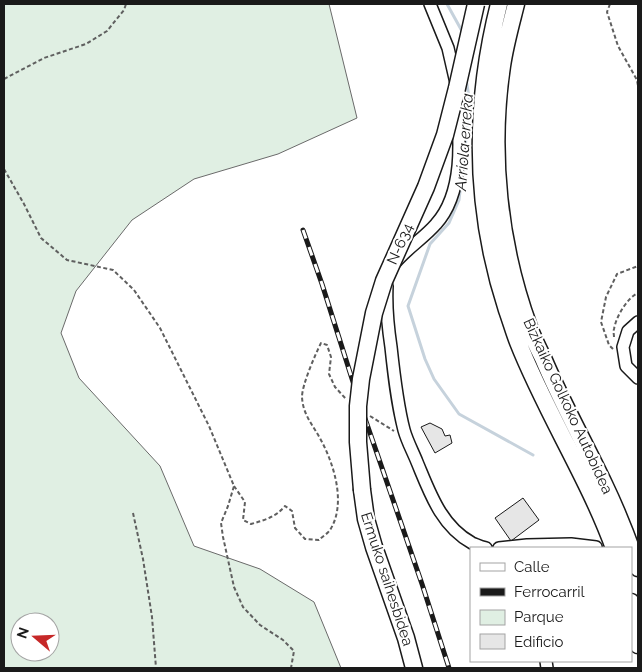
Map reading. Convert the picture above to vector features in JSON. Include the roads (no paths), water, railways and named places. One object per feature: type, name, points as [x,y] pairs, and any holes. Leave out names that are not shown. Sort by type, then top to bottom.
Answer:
[{"type":"highway","name":"N-634","points":[[362,490],[358,442],[358,406],[374,313],[384,280],[426,187],[445,135],[476,4]]},
{"type":"highway","name":"Bizkaiko Golkoko Autobidea","points":[[499,4],[491,35],[482,101],[480,148],[482,188],[488,237],[500,289],[518,341],[538,387],[586,484],[614,547]]},
{"type":"highway","name":"Bizkaiko Golkoko Autobidea","points":[[516,4],[502,66],[498,102],[498,185],[504,235],[529,327],[553,382],[604,485],[630,547]]},
{"type":"highway","name":"Ermuko saihesbidea","points":[[362,490],[366,520],[371,538],[406,638],[414,668]]},
{"type":"highway","name":"Bizkaiko Golkoko Autobidea","points":[[632,552],[638,568]]},
{"type":"highway","points":[[632,607],[638,645]]},
{"type":"street","points":[[430,4],[448,48],[456,84],[459,151],[455,187],[449,207],[437,224],[395,262],[387,278],[386,301],[396,393],[407,438],[426,484],[446,521],[463,538],[479,547]]},
{"type":"street","points":[[638,322],[628,331],[622,347],[626,366],[638,378]]},
{"type":"street","points":[[528,547],[571,544],[596,547]]},
{"type":"waterway","name":"Arriola erreka","points":[[447,4],[463,33]]},
{"type":"waterway","name":"Arriola erreka","points":[[466,79],[469,97],[459,200],[449,223],[430,244],[408,306],[425,359],[434,379],[459,414],[533,455]]},
{"type":"railway","points":[[303,230],[449,668]]}]
